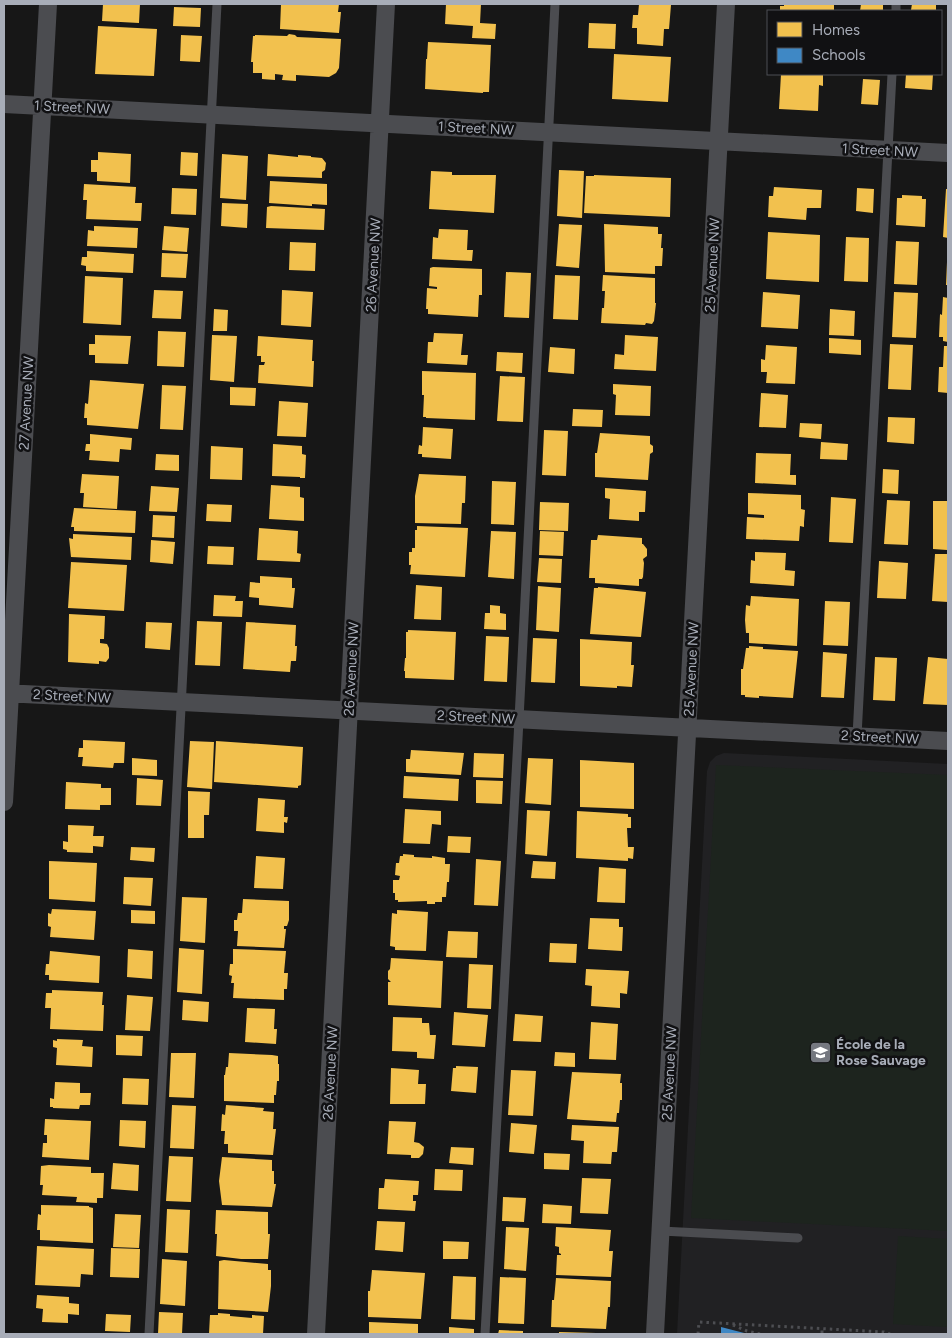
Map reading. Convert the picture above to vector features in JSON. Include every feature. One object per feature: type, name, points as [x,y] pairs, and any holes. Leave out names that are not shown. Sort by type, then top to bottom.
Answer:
[{"type":"street","name":"27 Avenue NW","points":[[4,802],[6,693],[48,4]]},
{"type":"street","name":"26 Avenue NW","points":[[316,1334],[386,4]]},
{"type":"street","name":"25 Avenue NW","points":[[655,1334],[726,4]]},
{"type":"street","name":"1 Street NW","points":[[4,104],[948,154]]},
{"type":"street","name":"2 Street NW","points":[[6,693],[948,741]]},
{"type":"lane","points":[[149,1334],[217,4]]},
{"type":"lane","points":[[484,1334],[519,719],[555,4]]},
{"type":"lane","points":[[857,736],[892,75]]},
{"type":"lane","points":[[661,1231],[798,1238]]},
{"type":"path","points":[[698,1334],[699,1322],[822,1328],[890,1334]]},
{"type":"path","points":[[730,1324],[760,1334]]},
{"type":"path","points":[[822,1328],[822,1333]]},
{"type":"shaded area","name":"École de la Rose Sauvage","points":[[724,753],[948,764],[948,1334],[677,1334],[707,771],[710,762],[716,756]]},
{"type":"shaded area","name":"École de la Rose Sauvage","points":[[716,765],[948,775],[948,1231],[691,1218]]},
{"type":"shaded area","points":[[898,1236],[948,1239],[947,1327],[893,1324]]},
{"type":"building: Homes","points":[[103,4],[140,4],[139,23],[102,21]]},
{"type":"building: Homes","points":[[281,4],[339,4],[338,12],[341,12],[339,33],[280,29]]},
{"type":"building: Homes","points":[[446,4],[481,4],[480,23],[496,24],[495,39],[472,38],[473,26],[445,24]]},
{"type":"building: Homes","points":[[639,4],[671,5],[669,29],[664,29],[663,46],[637,44],[637,28],[632,28],[633,15],[638,15]]},
{"type":"building: Homes","points":[[784,4],[834,4],[834,10],[780,10],[780,6],[784,6]]},
{"type":"building: Homes","points":[[861,4],[883,4],[883,10],[860,10]]},
{"type":"building: Homes","points":[[912,4],[936,4],[936,10],[911,10]]},
{"type":"building: Homes","points":[[174,7],[201,8],[200,27],[173,26]]},
{"type":"building: Homes","points":[[589,23],[616,24],[615,49],[588,48]]},
{"type":"building: Homes","points":[[98,26],[157,29],[154,76],[95,74]]},
{"type":"building: Homes","points":[[289,34],[297,37],[341,39],[339,68],[336,73],[329,77],[296,75],[296,81],[282,80],[283,75],[275,74],[275,80],[262,79],[262,73],[253,73],[253,62],[251,62],[253,36],[287,36]]},
{"type":"building: Homes","points":[[181,35],[202,36],[200,62],[180,61]]},
{"type":"building: Homes","points":[[428,42],[491,45],[489,92],[425,89]]},
{"type":"building: Homes","points":[[614,54],[671,57],[668,102],[612,99]]},
{"type":"building: Homes","points":[[781,75],[823,75],[823,86],[819,85],[818,111],[779,109]]},
{"type":"building: Homes","points":[[906,75],[933,75],[932,90],[905,88]]},
{"type":"building: Homes","points":[[863,79],[880,80],[878,105],[861,104]]},
{"type":"building: Homes","points":[[98,152],[131,154],[130,183],[97,181],[97,172],[91,172],[91,160],[98,160]]},
{"type":"building: Homes","points":[[181,152],[198,153],[197,176],[180,175]]},
{"type":"building: Homes","points":[[222,154],[248,156],[246,200],[220,198]]},
{"type":"building: Homes","points":[[268,154],[322,158],[326,163],[325,170],[322,172],[322,178],[267,176]]},
{"type":"building: Homes","points":[[559,170],[584,171],[582,218],[557,216]]},
{"type":"building: Homes","points":[[431,171],[452,172],[452,175],[496,175],[494,213],[429,209]]},
{"type":"building: Homes","points":[[586,176],[671,178],[670,217],[584,213]]},
{"type":"building: Homes","points":[[270,181],[327,184],[327,205],[312,204],[312,206],[269,203]]},
{"type":"building: Homes","points":[[84,184],[136,187],[135,203],[142,203],[141,221],[86,219],[87,200],[83,200]]},
{"type":"building: Homes","points":[[774,187],[822,190],[821,208],[807,208],[806,220],[768,217],[769,196],[773,196]]},
{"type":"building: Homes","points":[[172,188],[197,189],[196,215],[171,214]]},
{"type":"building: Homes","points":[[857,188],[874,189],[873,213],[856,211]]},
{"type":"building: Homes","points":[[946,189],[948,189],[948,238],[943,237]]},
{"type":"building: Homes","points":[[902,195],[922,196],[922,199],[926,199],[925,227],[896,225],[897,198],[902,198]]},
{"type":"building: Homes","points":[[222,203],[248,204],[247,228],[221,226]]},
{"type":"building: Homes","points":[[267,207],[325,209],[324,230],[266,228]]},
{"type":"building: Homes","points":[[559,224],[582,225],[579,268],[556,266]]},
{"type":"building: Homes","points":[[604,224],[658,227],[658,234],[662,234],[662,266],[655,266],[655,274],[605,272]]},
{"type":"building: Homes","points":[[94,226],[138,228],[137,248],[87,246],[88,230],[94,231]]},
{"type":"building: Homes","points":[[164,226],[189,228],[187,252],[162,250]]},
{"type":"building: Homes","points":[[439,229],[468,230],[467,250],[473,250],[472,261],[432,259],[433,237],[438,238]]},
{"type":"building: Homes","points":[[768,232],[820,235],[819,282],[766,279]]},
{"type":"building: Homes","points":[[846,237],[869,238],[868,282],[844,281]]},
{"type":"building: Homes","points":[[896,241],[919,242],[917,285],[894,284]]},
{"type":"building: Homes","points":[[290,242],[316,243],[315,271],[289,270]]},
{"type":"building: Homes","points":[[87,251],[134,254],[133,273],[86,271],[86,266],[81,265],[82,257],[87,257]]},
{"type":"building: Homes","points":[[162,253],[188,254],[186,278],[161,277]]},
{"type":"building: Homes","points":[[947,262],[948,285],[946,285]]},
{"type":"building: Homes","points":[[430,268],[482,269],[482,295],[479,295],[478,317],[428,314],[428,309],[426,309],[427,288],[437,289],[437,287],[429,286]]},
{"type":"building: Homes","points":[[506,272],[531,273],[529,318],[504,317]]},
{"type":"building: Homes","points":[[555,275],[580,276],[578,320],[553,319]]},
{"type":"building: Homes","points":[[603,275],[655,278],[656,303],[652,324],[601,323],[605,291],[602,291]]},
{"type":"building: Homes","points":[[85,276],[123,278],[121,325],[83,323]]},
{"type":"building: Homes","points":[[154,290],[183,291],[181,319],[152,318]]},
{"type":"building: Homes","points":[[282,290],[313,292],[311,327],[281,325]]},
{"type":"building: Homes","points":[[763,292],[800,295],[798,329],[761,327]]},
{"type":"building: Homes","points":[[894,292],[918,293],[916,338],[892,337]]},
{"type":"building: Homes","points":[[943,297],[948,298],[948,342],[943,341],[943,337],[939,337]]},
{"type":"building: Homes","points":[[214,309],[228,310],[227,331],[213,331]]},
{"type":"building: Homes","points":[[830,309],[855,311],[854,336],[829,335]]},
{"type":"building: Homes","points":[[158,331],[186,332],[184,367],[157,366]]},
{"type":"building: Homes","points":[[434,333],[463,334],[461,355],[468,355],[467,365],[427,363],[428,342],[433,342]]},
{"type":"building: Homes","points":[[95,335],[131,336],[128,364],[95,363],[95,355],[89,355],[89,344],[95,344]]},
{"type":"building: Homes","points":[[212,335],[237,336],[234,382],[210,380]]},
{"type":"building: Homes","points":[[625,335],[658,337],[656,371],[614,369],[615,354],[624,355]]},
{"type":"building: Homes","points":[[258,336],[313,340],[313,387],[258,383],[259,365],[264,365],[265,362],[261,362],[261,356],[257,356]]},
{"type":"building: Homes","points":[[829,338],[861,340],[861,355],[829,353]]},
{"type":"building: Homes","points":[[890,344],[913,345],[911,390],[888,389]]},
{"type":"building: Homes","points":[[766,345],[797,347],[795,384],[766,383],[767,372],[761,372],[761,359],[765,360]]},
{"type":"building: Homes","points":[[944,346],[948,346],[948,393],[938,392],[939,367],[943,367]]},
{"type":"building: Homes","points":[[550,347],[575,349],[574,374],[548,372]]},
{"type":"building: Homes","points":[[497,352],[523,353],[522,373],[496,371]]},
{"type":"building: Homes","points":[[422,371],[476,373],[475,420],[423,417]]},
{"type":"building: Homes","points":[[500,376],[525,377],[523,422],[497,421]]},
{"type":"building: Homes","points":[[90,380],[144,384],[138,429],[87,425],[87,418],[84,418],[85,403],[88,404]]},
{"type":"building: Homes","points":[[613,384],[651,386],[650,416],[615,415],[616,395],[613,394]]},
{"type":"building: Homes","points":[[162,385],[186,386],[183,430],[160,429]]},
{"type":"building: Homes","points":[[230,387],[256,388],[255,406],[230,405]]},
{"type":"building: Homes","points":[[761,393],[788,395],[786,428],[759,427]]},
{"type":"building: Homes","points":[[279,401],[308,403],[306,437],[277,436]]},
{"type":"building: Homes","points":[[573,409],[603,410],[602,427],[572,426]]},
{"type":"building: Homes","points":[[888,417],[915,418],[914,444],[887,442]]},
{"type":"building: Homes","points":[[800,423],[822,424],[821,439],[799,437]]},
{"type":"building: Homes","points":[[423,427],[453,429],[451,459],[422,457],[422,454],[418,454],[419,445],[422,446]]},
{"type":"building: Homes","points":[[544,430],[568,431],[566,476],[542,475]]},
{"type":"building: Homes","points":[[600,433],[650,436],[653,452],[650,454],[648,480],[595,477],[595,453],[597,453]]},
{"type":"building: Homes","points":[[90,434],[132,438],[131,450],[120,449],[119,462],[89,460],[90,451],[85,451],[86,444],[90,444]]},
{"type":"building: Homes","points":[[821,442],[848,444],[847,460],[820,459]]},
{"type":"building: Homes","points":[[273,444],[302,446],[302,454],[306,455],[305,478],[272,476]]},
{"type":"building: Homes","points":[[211,446],[243,448],[242,480],[210,479]]},
{"type":"building: Homes","points":[[756,453],[791,454],[790,475],[796,475],[796,485],[755,483]]},
{"type":"building: Homes","points":[[156,454],[179,455],[179,471],[155,470]]},
{"type":"building: Homes","points":[[883,469],[899,470],[898,494],[882,493]]},
{"type":"building: Homes","points":[[82,474],[119,476],[117,509],[83,507],[84,493],[80,493]]},
{"type":"building: Homes","points":[[419,474],[466,476],[465,503],[462,503],[461,524],[415,523],[415,496]]},
{"type":"building: Homes","points":[[492,481],[516,482],[514,525],[491,524]]},
{"type":"building: Homes","points":[[271,485],[300,487],[300,497],[304,498],[304,521],[269,519]]},
{"type":"building: Homes","points":[[151,486],[179,488],[177,512],[149,511]]},
{"type":"building: Homes","points":[[605,488],[646,491],[645,512],[639,512],[639,521],[609,519],[610,499],[605,498]]},
{"type":"building: Homes","points":[[748,493],[801,495],[801,509],[805,510],[804,527],[800,526],[799,541],[746,539],[747,517],[764,518],[764,515],[748,514]]},
{"type":"building: Homes","points":[[831,497],[856,499],[853,543],[829,542]]},
{"type":"building: Homes","points":[[887,500],[910,501],[908,545],[884,544]]},
{"type":"building: Homes","points":[[933,501],[948,501],[947,550],[933,549]]},
{"type":"building: Homes","points":[[540,502],[569,503],[568,531],[539,530]]},
{"type":"building: Homes","points":[[207,504],[232,505],[231,522],[206,521]]},
{"type":"building: Homes","points":[[74,508],[136,511],[135,533],[74,531],[74,527],[71,527]]},
{"type":"building: Homes","points":[[153,515],[175,516],[174,538],[152,537]]},
{"type":"building: Homes","points":[[417,526],[468,528],[465,577],[410,574],[409,552],[412,552],[412,548],[415,548],[415,530],[417,530]]},
{"type":"building: Homes","points":[[259,528],[298,531],[297,553],[301,554],[300,562],[257,560]]},
{"type":"building: Homes","points":[[491,531],[516,532],[514,579],[488,577]]},
{"type":"building: Homes","points":[[540,531],[564,532],[563,556],[539,555]]},
{"type":"building: Homes","points":[[73,534],[132,537],[131,560],[71,557],[69,538],[73,539]]},
{"type":"building: Homes","points":[[598,535],[642,538],[642,544],[647,549],[647,556],[643,559],[643,577],[639,579],[639,586],[595,583],[595,578],[589,578],[591,540],[597,540]]},
{"type":"building: Homes","points":[[151,540],[175,542],[173,564],[150,562]]},
{"type":"building: Homes","points":[[208,546],[234,547],[233,565],[207,564]]},
{"type":"building: Homes","points":[[755,552],[786,553],[785,570],[795,571],[794,586],[750,583],[751,560],[755,561]]},
{"type":"building: Homes","points":[[935,554],[948,554],[948,602],[932,601]]},
{"type":"building: Homes","points":[[539,558],[562,559],[561,583],[537,582]]},
{"type":"building: Homes","points":[[879,561],[908,563],[906,599],[877,598]]},
{"type":"building: Homes","points":[[71,562],[127,565],[124,611],[68,608]]},
{"type":"building: Homes","points":[[260,576],[292,578],[292,588],[295,588],[293,608],[259,605],[259,598],[249,597],[250,582],[260,583]]},
{"type":"building: Homes","points":[[416,585],[442,587],[441,620],[414,619]]},
{"type":"building: Homes","points":[[538,586],[561,588],[559,632],[536,630]]},
{"type":"building: Homes","points":[[594,588],[646,592],[641,637],[590,634]]},
{"type":"building: Homes","points":[[214,595],[236,596],[235,601],[243,601],[242,617],[213,616]]},
{"type":"building: Homes","points":[[751,596],[799,599],[797,646],[749,643],[749,633],[746,633],[745,620],[746,605],[750,606]]},
{"type":"building: Homes","points":[[825,601],[850,602],[848,646],[823,645]]},
{"type":"building: Homes","points":[[490,605],[500,606],[500,613],[506,614],[506,630],[484,629],[485,613],[490,613]]},
{"type":"building: Homes","points":[[69,614],[105,616],[104,639],[100,639],[100,643],[107,644],[109,648],[109,658],[106,662],[99,661],[99,664],[68,662]]},
{"type":"building: Homes","points":[[197,621],[222,622],[220,666],[195,665]]},
{"type":"building: Homes","points":[[146,622],[172,623],[170,650],[145,648]]},
{"type":"building: Homes","points":[[246,622],[296,625],[296,661],[291,661],[290,672],[243,669]]},
{"type":"building: Homes","points":[[408,630],[456,632],[454,680],[405,678],[406,632]]},
{"type":"building: Homes","points":[[486,636],[509,637],[507,682],[484,681]]},
{"type":"building: Homes","points":[[533,638],[557,639],[555,683],[531,682]]},
{"type":"building: Homes","points":[[580,639],[632,642],[631,665],[634,665],[632,687],[580,686]]},
{"type":"building: Homes","points":[[749,646],[763,647],[763,649],[798,651],[793,698],[759,696],[759,698],[741,695],[741,669],[743,669],[746,648],[749,648]]},
{"type":"building: Homes","points":[[823,652],[847,654],[844,698],[821,697]]},
{"type":"building: Homes","points":[[875,657],[897,658],[895,701],[873,700]]},
{"type":"building: Homes","points":[[928,657],[948,659],[948,705],[923,704]]},
{"type":"building: Homes","points":[[83,740],[125,742],[124,763],[114,763],[113,768],[82,766],[83,757],[78,757],[79,748],[83,748]]},
{"type":"building: Homes","points":[[190,741],[214,742],[212,789],[187,787]]},
{"type":"building: Homes","points":[[216,741],[303,747],[301,785],[298,788],[214,782]]},
{"type":"building: Homes","points":[[411,750],[464,753],[461,775],[406,772],[406,759],[410,759]]},
{"type":"building: Homes","points":[[474,753],[504,754],[503,778],[473,777]]},
{"type":"building: Homes","points":[[132,758],[157,760],[157,776],[132,775]]},
{"type":"building: Homes","points":[[528,758],[553,759],[551,805],[525,803]]},
{"type":"building: Homes","points":[[580,760],[634,763],[634,809],[580,807]]},
{"type":"building: Homes","points":[[404,776],[459,779],[458,801],[403,798]]},
{"type":"building: Homes","points":[[137,778],[163,780],[161,806],[136,805]]},
{"type":"building: Homes","points":[[476,780],[503,781],[502,804],[476,803]]},
{"type":"building: Homes","points":[[66,782],[101,784],[101,788],[111,788],[111,805],[100,805],[100,810],[65,809]]},
{"type":"building: Homes","points":[[188,791],[210,792],[209,815],[204,815],[204,838],[188,838]]},
{"type":"building: Homes","points":[[258,798],[285,800],[284,817],[288,817],[287,823],[284,822],[284,833],[256,831]]},
{"type":"building: Homes","points":[[405,809],[441,811],[441,825],[432,824],[430,844],[403,843]]},
{"type":"building: Homes","points":[[527,810],[550,811],[547,856],[525,854]]},
{"type":"building: Homes","points":[[577,811],[628,814],[628,817],[631,817],[631,828],[627,828],[628,847],[634,847],[633,859],[628,858],[628,861],[576,858]]},
{"type":"building: Homes","points":[[68,825],[94,826],[93,836],[104,836],[103,847],[93,846],[93,853],[67,852],[67,850],[63,849],[63,841],[68,842]]},
{"type":"building: Homes","points":[[448,836],[471,837],[470,853],[447,852]]},
{"type":"building: Homes","points":[[131,847],[155,848],[154,862],[130,860]]},
{"type":"building: Homes","points":[[403,854],[414,855],[414,857],[432,858],[432,856],[445,858],[445,864],[450,864],[446,897],[442,897],[442,902],[427,904],[427,901],[398,902],[398,900],[395,900],[393,880],[399,880],[400,876],[395,875],[396,863],[399,863],[400,856],[403,856]]},
{"type":"building: Homes","points":[[256,856],[285,858],[283,889],[254,888]]},
{"type":"building: Homes","points":[[476,859],[501,861],[498,906],[474,905]]},
{"type":"building: Homes","points":[[49,861],[97,863],[95,902],[49,899]]},
{"type":"building: Homes","points":[[533,861],[556,862],[555,879],[531,878]]},
{"type":"building: Homes","points":[[599,867],[626,869],[625,903],[597,902]]},
{"type":"building: Homes","points":[[124,877],[153,878],[151,906],[123,904]]},
{"type":"building: Homes","points":[[182,897],[207,898],[205,943],[180,941]]},
{"type":"building: Homes","points":[[243,899],[289,901],[289,920],[287,926],[284,926],[284,929],[286,929],[284,948],[237,946],[238,931],[234,931],[234,920],[237,920],[238,913],[242,913]]},
{"type":"building: Homes","points":[[52,909],[96,911],[94,940],[50,937],[51,927],[48,926],[48,913],[51,914]]},
{"type":"building: Homes","points":[[131,910],[155,911],[155,924],[131,923]]},
{"type":"building: Homes","points":[[397,910],[428,912],[426,951],[395,950],[395,947],[390,946],[392,913],[397,914]]},
{"type":"building: Homes","points":[[590,918],[619,919],[619,927],[623,927],[622,951],[588,949]]},
{"type":"building: Homes","points":[[448,931],[478,932],[477,958],[446,957]]},
{"type":"building: Homes","points":[[550,943],[577,944],[576,963],[549,962]]},
{"type":"building: Homes","points":[[179,948],[204,950],[202,994],[177,992]]},
{"type":"building: Homes","points":[[128,949],[153,951],[152,979],[127,977]]},
{"type":"building: Homes","points":[[233,949],[286,951],[284,973],[288,973],[287,989],[284,989],[284,1000],[233,998],[234,983],[231,983],[232,976],[229,975],[230,964],[233,964]]},
{"type":"building: Homes","points":[[50,951],[100,956],[99,983],[49,980],[49,975],[45,975],[46,964],[49,964]]},
{"type":"building: Homes","points":[[391,958],[443,961],[441,1008],[388,1005],[388,982],[391,982],[388,979],[388,971]]},
{"type":"building: Homes","points":[[469,964],[493,965],[491,1009],[467,1008]]},
{"type":"building: Homes","points":[[586,969],[629,971],[627,994],[620,993],[620,1008],[591,1006],[592,986],[585,985]]},
{"type":"building: Homes","points":[[52,990],[103,992],[103,1031],[50,1029],[51,1008],[45,1008],[46,993],[52,993]]},
{"type":"building: Homes","points":[[127,995],[153,997],[150,1031],[125,1030]]},
{"type":"building: Homes","points":[[183,1000],[209,1002],[208,1022],[182,1020]]},
{"type":"building: Homes","points":[[247,1008],[275,1009],[274,1029],[277,1029],[276,1044],[245,1042]]},
{"type":"building: Homes","points":[[454,1012],[488,1015],[485,1047],[452,1045]]},
{"type":"building: Homes","points":[[515,1014],[543,1016],[541,1042],[513,1041]]},
{"type":"building: Homes","points":[[393,1017],[422,1018],[422,1023],[429,1023],[430,1035],[436,1035],[434,1059],[417,1058],[417,1052],[392,1051]]},
{"type":"building: Homes","points":[[591,1022],[618,1024],[616,1060],[589,1059]]},
{"type":"building: Homes","points":[[116,1035],[143,1036],[142,1056],[116,1055]]},
{"type":"building: Homes","points":[[57,1039],[83,1040],[82,1046],[93,1047],[92,1067],[56,1065],[57,1048],[53,1047],[53,1040],[57,1041]]},
{"type":"building: Homes","points":[[555,1052],[575,1053],[575,1067],[554,1066]]},
{"type":"building: Homes","points":[[171,1053],[196,1053],[194,1098],[169,1097]]},
{"type":"building: Homes","points":[[229,1053],[278,1056],[279,1081],[277,1081],[274,1103],[224,1101],[224,1075],[226,1067],[228,1067]]},
{"type":"building: Homes","points":[[456,1066],[478,1067],[476,1093],[451,1091],[453,1068],[456,1068]]},
{"type":"building: Homes","points":[[391,1068],[419,1070],[418,1084],[426,1084],[425,1104],[390,1104]]},
{"type":"building: Homes","points":[[511,1070],[536,1071],[533,1116],[508,1115]]},
{"type":"building: Homes","points":[[572,1072],[621,1074],[622,1100],[620,1100],[616,1122],[567,1119]]},
{"type":"building: Homes","points":[[123,1078],[149,1079],[148,1105],[122,1104]]},
{"type":"building: Homes","points":[[55,1082],[80,1083],[80,1093],[91,1093],[90,1105],[80,1105],[79,1109],[50,1107],[50,1098],[54,1099]]},
{"type":"building: Homes","points":[[172,1105],[196,1106],[194,1149],[170,1148]]},
{"type":"building: Homes","points":[[226,1105],[264,1108],[263,1111],[274,1112],[273,1129],[276,1129],[273,1155],[228,1153],[228,1144],[224,1144],[225,1131],[221,1131],[222,1114],[225,1115]]},
{"type":"building: Homes","points":[[45,1119],[91,1121],[89,1160],[42,1157],[43,1143],[47,1143],[47,1135],[44,1135]]},
{"type":"building: Homes","points":[[120,1120],[146,1121],[145,1148],[119,1146]]},
{"type":"building: Homes","points":[[389,1121],[416,1122],[414,1142],[424,1147],[423,1154],[419,1158],[411,1158],[411,1155],[387,1154]]},
{"type":"building: Homes","points":[[511,1123],[537,1125],[534,1154],[509,1152]]},
{"type":"building: Homes","points":[[572,1125],[619,1127],[617,1152],[612,1152],[611,1164],[583,1163],[584,1141],[571,1140]]},
{"type":"building: Homes","points":[[451,1147],[474,1148],[473,1165],[449,1163]]},
{"type":"building: Homes","points":[[544,1153],[570,1154],[569,1170],[544,1169]]},
{"type":"building: Homes","points":[[169,1156],[193,1157],[191,1202],[166,1201]]},
{"type":"building: Homes","points":[[222,1157],[272,1160],[274,1184],[276,1184],[272,1207],[222,1205],[219,1181]]},
{"type":"building: Homes","points":[[113,1163],[139,1165],[138,1191],[111,1189]]},
{"type":"building: Homes","points":[[41,1166],[91,1167],[91,1173],[104,1173],[103,1198],[97,1198],[97,1203],[76,1202],[77,1197],[42,1195],[43,1185],[40,1185]]},
{"type":"building: Homes","points":[[435,1169],[463,1170],[462,1191],[434,1190]]},
{"type":"building: Homes","points":[[582,1178],[611,1179],[608,1214],[580,1213]]},
{"type":"building: Homes","points":[[385,1179],[419,1181],[418,1195],[413,1195],[413,1201],[416,1201],[415,1211],[378,1209],[379,1188],[384,1188]]},
{"type":"building: Homes","points":[[503,1197],[526,1198],[524,1222],[502,1221]]},
{"type":"building: Homes","points":[[543,1204],[572,1206],[571,1224],[542,1223]]},
{"type":"building: Homes","points":[[41,1205],[89,1206],[93,1208],[93,1243],[40,1240],[40,1230],[37,1230],[38,1214],[41,1215]]},
{"type":"building: Homes","points":[[167,1209],[190,1210],[188,1253],[165,1252]]},
{"type":"building: Homes","points":[[216,1210],[268,1212],[268,1234],[270,1234],[268,1259],[241,1259],[216,1256]]},
{"type":"building: Homes","points":[[115,1214],[141,1215],[139,1248],[113,1247]]},
{"type":"building: Homes","points":[[377,1221],[405,1222],[403,1252],[375,1250]]},
{"type":"building: Homes","points":[[506,1227],[529,1228],[526,1271],[504,1269]]},
{"type":"building: Homes","points":[[556,1227],[611,1230],[609,1251],[613,1251],[611,1277],[556,1275],[557,1255],[561,1254],[559,1253],[559,1247],[555,1246]]},
{"type":"building: Homes","points":[[443,1241],[469,1242],[468,1259],[443,1259]]},
{"type":"building: Homes","points":[[37,1246],[94,1249],[93,1275],[81,1274],[80,1287],[35,1285]]},
{"type":"building: Homes","points":[[111,1248],[140,1249],[139,1278],[110,1277]]},
{"type":"building: Homes","points":[[162,1259],[187,1261],[185,1306],[160,1304]]},
{"type":"building: Homes","points":[[219,1261],[268,1264],[268,1270],[271,1270],[271,1286],[268,1312],[218,1309]]},
{"type":"building: Homes","points":[[372,1270],[425,1273],[421,1319],[368,1317],[368,1291],[370,1291]]},
{"type":"building: Homes","points":[[453,1276],[476,1277],[475,1320],[451,1319]]},
{"type":"building: Homes","points":[[500,1277],[526,1278],[524,1324],[498,1323]]},
{"type":"building: Homes","points":[[556,1278],[611,1281],[610,1307],[608,1307],[606,1329],[551,1327],[552,1300],[554,1300]]},
{"type":"building: Homes","points":[[37,1295],[69,1297],[69,1303],[79,1304],[79,1315],[68,1314],[68,1323],[42,1322],[43,1309],[36,1308]]},
{"type":"building: Homes","points":[[159,1312],[183,1313],[182,1334],[158,1334]]},
{"type":"building: Homes","points":[[218,1313],[252,1318],[252,1315],[264,1316],[263,1334],[209,1334],[210,1315],[218,1315]]},
{"type":"building: Homes","points":[[106,1314],[131,1315],[130,1332],[105,1331]]},
{"type":"building: Homes","points":[[369,1322],[418,1324],[418,1334],[369,1334]]},
{"type":"building: Homes","points":[[449,1327],[474,1329],[474,1334],[449,1334]]},
{"type":"building: Homes","points":[[499,1330],[523,1331],[523,1334],[498,1334]]},
{"type":"building: Homes","points":[[559,1332],[596,1333],[596,1334],[559,1334]]},
{"type":"building: Schools","points":[[721,1327],[748,1334],[721,1334]]},
{"type":"place","name":"École de la Rose Sauvage","points":[[820,1052]]}]
